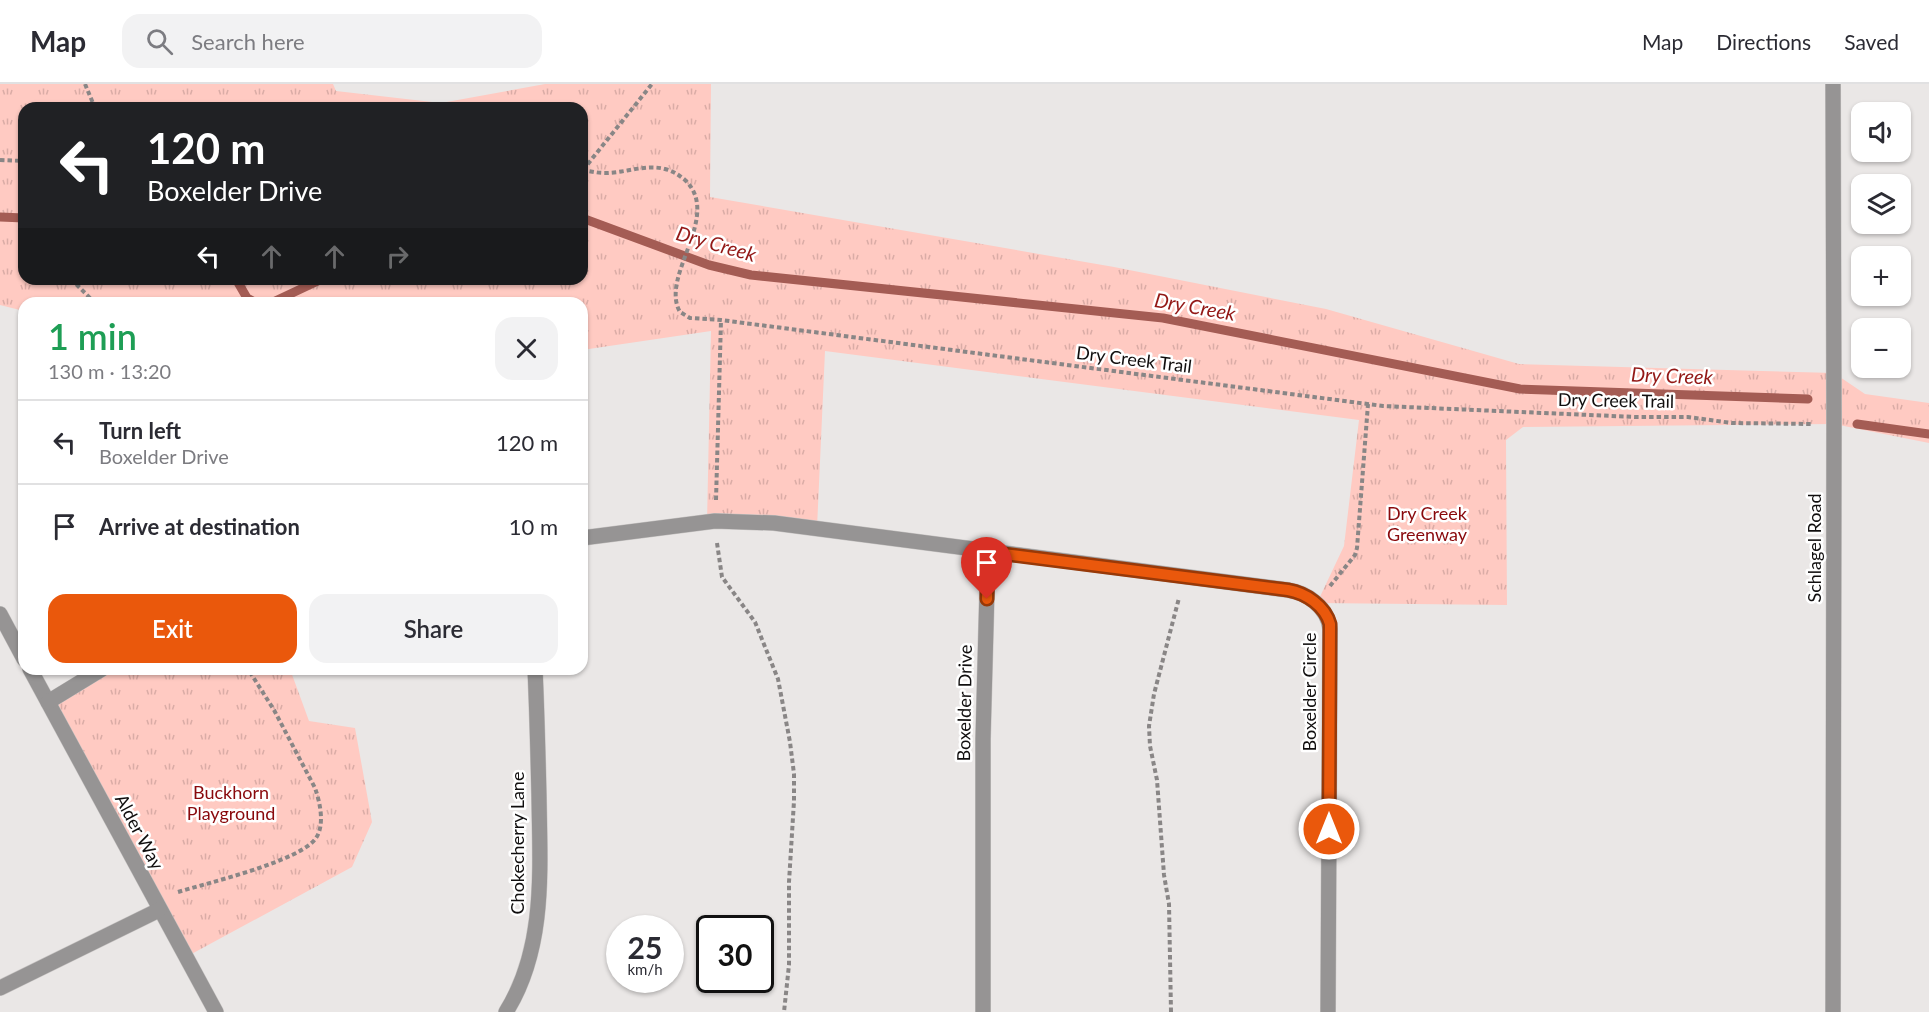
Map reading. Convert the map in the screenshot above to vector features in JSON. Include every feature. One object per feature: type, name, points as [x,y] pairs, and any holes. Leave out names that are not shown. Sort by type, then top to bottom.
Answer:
[{"type":"street","name":"Schlagel Road","points":[[1833,84],[1833,1012]]},
{"type":"street","points":[[588,537],[716,521],[749,521],[1294,591],[1317,603]]},
{"type":"street","name":"Boxelder Drive","points":[[983,1012],[983,739],[988,552]]},
{"type":"street","name":"Boxelder Circle","points":[[1317,603],[1328,618],[1331,646],[1328,1012]]},
{"type":"street","points":[[0,614],[18,648]]},
{"type":"street","name":"Alder Way","points":[[33,675],[216,1012]]},
{"type":"street","points":[[48,702],[92,675]]},
{"type":"street","name":"Chokecherry Lane","points":[[506,1012],[521,982],[528,961],[537,927],[539,908],[540,840],[536,675]]},
{"type":"street","points":[[0,988],[157,905]]},
{"type":"path","points":[[85,84],[92,102]]},
{"type":"path","points":[[588,164],[652,84]]},
{"type":"path","points":[[0,160],[18,161]]},
{"type":"path","name":"Dry Creek Trail","points":[[588,171],[606,173],[657,167],[674,171],[696,195],[698,208],[680,272],[676,298],[680,312],[690,318],[1368,404],[1688,417],[1732,423],[1834,424]]},
{"type":"path","points":[[77,285],[89,297]]},
{"type":"path","points":[[721,321],[716,521],[720,574],[755,622],[765,645],[781,689],[793,759],[794,801],[789,873],[789,965],[784,1012]]},
{"type":"path","points":[[1317,603],[1355,555],[1357,548],[1368,404]]},
{"type":"path","points":[[1171,1012],[1169,904],[1164,875],[1159,795],[1150,746],[1149,726],[1154,694],[1185,576]]},
{"type":"path","points":[[157,905],[296,853],[310,844],[319,831],[319,799],[315,788],[274,710],[252,675]]},
{"type":"green space","name":"Dry Creek Greenway","points":[[0,84],[333,84],[336,91],[432,102],[18,102],[18,285],[588,285],[588,102],[446,102],[545,84],[711,84],[710,197],[1114,267],[1326,309],[1519,364],[1834,373],[1865,394],[1929,403],[1929,443],[1834,424],[1523,427],[1506,440],[1507,605],[1317,603],[1344,546],[1359,420],[825,351],[817,528],[707,522],[711,331],[588,349],[588,297],[18,297],[18,310],[0,305]]},
{"type":"green space","name":"Buckhorn Playground","points":[[92,675],[292,675],[309,721],[355,728],[372,822],[352,867],[186,957],[48,702]]},
{"type":"waterway","name":"Dry Creek","points":[[0,217],[18,218]]},
{"type":"waterway","name":"Dry Creek","points":[[588,220],[709,265],[751,275],[1163,318],[1520,389],[1808,399]]},
{"type":"waterway","name":"Dry Creek","points":[[239,285],[246,297]]},
{"type":"waterway","name":"Dry Creek","points":[[284,297],[309,285]]},
{"type":"waterway","name":"Dry Creek","points":[[1857,424],[1929,434]]},
{"type":"route","points":[[987,599],[988,552],[1288,590],[1317,603],[1330,624],[1329,829]]}]
